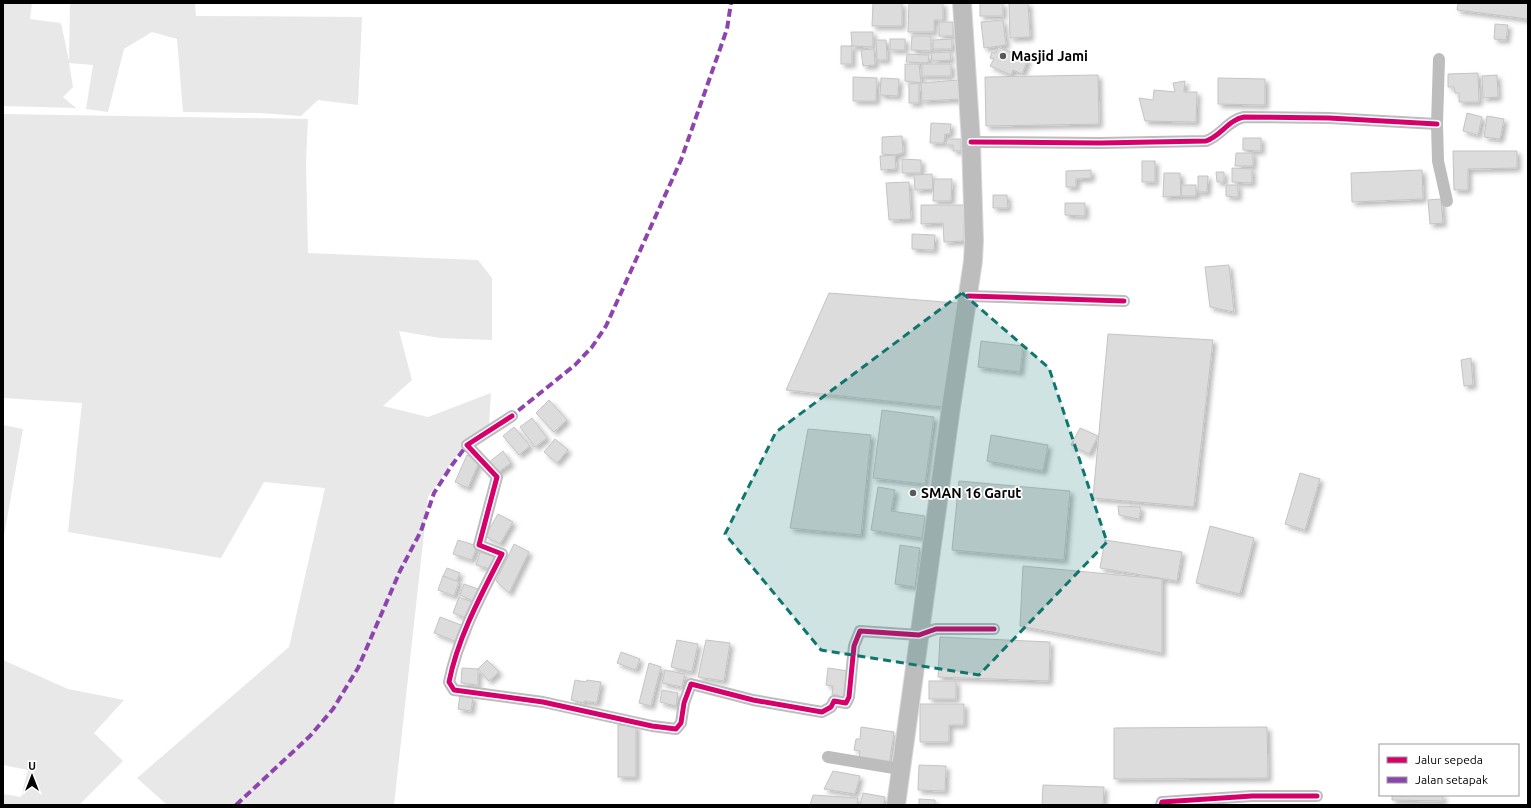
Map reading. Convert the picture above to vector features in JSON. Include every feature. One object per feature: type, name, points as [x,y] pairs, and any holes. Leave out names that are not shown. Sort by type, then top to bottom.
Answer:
[{"type":"main road","points":[[896,805],[950,407],[968,296],[974,240],[971,142],[962,3]]},
{"type":"street","points":[[1440,59],[1437,124],[1439,167],[1446,201]]},
{"type":"street","points":[[971,142],[1100,143],[1206,141],[1214,138],[1234,120],[1244,117],[1329,118],[1437,124]]},
{"type":"street","points":[[968,296],[1124,301]]},
{"type":"street","points":[[512,416],[467,445],[497,477],[479,545],[502,554],[467,624],[453,659],[449,682],[454,690],[543,702],[652,726],[676,729],[681,723],[684,703],[690,684],[753,700],[822,712],[831,707],[834,701],[846,703],[849,697],[854,646],[860,631],[919,635],[936,629],[994,629]]},
{"type":"street","points":[[828,757],[900,769]]},
{"type":"street","points":[[1161,805],[1162,802],[1252,796],[1317,796]]},
{"type":"highlighted area","points":[[962,293],[1049,368],[1107,542],[979,675],[821,650],[725,534],[776,432]]},
{"type":"shaded area","points":[[3,3],[32,3],[30,19],[61,23],[69,61],[70,3],[195,3],[196,16],[362,17],[358,105],[318,100],[301,116],[260,113],[183,112],[177,39],[152,32],[124,49],[108,112],[86,109],[93,65],[69,63],[73,87],[63,97],[76,108],[3,106]]},
{"type":"shaded area","points":[[3,114],[308,119],[306,161],[308,253],[478,260],[492,278],[492,340],[440,338],[399,331],[412,380],[383,406],[428,417],[491,393],[489,425],[463,446],[428,497],[394,805],[167,805],[137,778],[289,647],[325,488],[264,482],[221,558],[68,532],[82,403],[3,398]]},
{"type":"shaded area","points":[[3,425],[23,429],[3,541]]},
{"type":"shaded area","points":[[3,660],[68,689],[124,700],[94,733],[123,761],[79,805],[3,805],[3,794],[21,797],[28,770],[3,765]]},
{"type":"building","points":[[873,3],[902,3],[902,26],[872,26]]},
{"type":"building","points":[[909,3],[943,3],[943,20],[934,20],[934,32],[908,32]]},
{"type":"building","points":[[980,3],[1003,3],[1003,16],[980,16]]},
{"type":"building","points":[[1009,3],[1028,3],[1030,37],[1010,38]]},
{"type":"building","points":[[1458,3],[1528,3],[1528,19],[1457,10]]},
{"type":"building","points":[[1003,20],[1006,45],[984,48],[981,22]]},
{"type":"building","points":[[939,22],[953,22],[953,36],[939,36]]},
{"type":"building","points":[[1495,24],[1508,25],[1506,40],[1494,39]]},
{"type":"building","points":[[851,32],[873,32],[873,47],[852,46]]},
{"type":"building","points":[[912,36],[931,36],[931,51],[911,50]]},
{"type":"building","points":[[890,39],[905,39],[905,50],[890,50]]},
{"type":"building","points":[[952,39],[952,49],[933,49],[933,40]]},
{"type":"building","points":[[876,40],[886,40],[887,60],[877,60]]},
{"type":"building","points":[[841,46],[852,46],[852,64],[841,64]]},
{"type":"building","points":[[998,47],[1028,59],[1022,74],[1013,70],[1011,75],[990,66],[994,59],[990,58],[992,52],[996,53]]},
{"type":"building","points":[[874,49],[875,65],[863,66],[861,50]]},
{"type":"building","points":[[950,52],[951,60],[932,61],[931,53]]},
{"type":"building","points":[[907,54],[929,55],[928,63],[906,62]]},
{"type":"building","points":[[905,64],[919,64],[921,83],[905,81]]},
{"type":"building","points":[[922,64],[951,64],[951,76],[922,76]]},
{"type":"building","points":[[1478,73],[1479,102],[1459,102],[1459,93],[1455,93],[1454,87],[1448,87],[1448,74]]},
{"type":"building","points":[[1098,75],[1099,124],[986,126],[985,77]]},
{"type":"building","points":[[1497,75],[1498,97],[1483,98],[1482,76]]},
{"type":"building","points":[[853,77],[877,78],[876,101],[853,101]]},
{"type":"building","points":[[881,78],[899,79],[898,96],[880,95]]},
{"type":"building","points":[[1218,78],[1265,79],[1265,105],[1218,104]]},
{"type":"building","points":[[958,80],[959,99],[922,101],[921,83]]},
{"type":"building","points":[[1185,81],[1184,92],[1197,92],[1196,122],[1145,121],[1139,98],[1153,100],[1154,90],[1175,92],[1173,83]]},
{"type":"building","points":[[919,83],[919,103],[909,103],[909,84]]},
{"type":"building","points":[[1467,113],[1482,117],[1478,135],[1463,131]]},
{"type":"building","points":[[1487,116],[1504,119],[1500,139],[1484,137]]},
{"type":"building","points":[[931,123],[951,124],[950,134],[945,134],[944,143],[930,143]]},
{"type":"building","points":[[902,136],[903,153],[895,155],[882,154],[882,137]]},
{"type":"building","points":[[1243,138],[1261,138],[1261,151],[1243,150]]},
{"type":"building","points":[[947,139],[961,139],[961,151],[953,151],[953,145],[946,145]]},
{"type":"building","points":[[1453,151],[1517,151],[1517,168],[1468,169],[1468,190],[1454,190]]},
{"type":"building","points":[[1236,153],[1253,153],[1253,166],[1235,166]]},
{"type":"building","points":[[895,155],[896,169],[881,170],[880,156]]},
{"type":"building","points":[[902,159],[921,160],[921,173],[902,173]]},
{"type":"building","points":[[1142,161],[1155,161],[1155,182],[1142,182]]},
{"type":"building","points":[[1232,168],[1252,169],[1252,183],[1232,182]]},
{"type":"building","points":[[1091,170],[1091,178],[1076,179],[1076,187],[1066,187],[1066,171]]},
{"type":"building","points":[[1422,170],[1423,199],[1352,202],[1351,173]]},
{"type":"building","points":[[1216,172],[1224,172],[1224,182],[1217,182]]},
{"type":"building","points":[[1164,173],[1180,173],[1181,196],[1163,197]]},
{"type":"building","points":[[932,174],[933,189],[915,190],[914,175]]},
{"type":"building","points":[[1198,176],[1208,176],[1207,192],[1198,192]]},
{"type":"building","points":[[934,179],[952,179],[951,201],[933,201]]},
{"type":"building","points":[[909,182],[911,219],[889,220],[886,183]]},
{"type":"building","points":[[1182,185],[1196,185],[1196,196],[1181,196]]},
{"type":"building","points":[[1226,185],[1238,185],[1238,197],[1226,196]]},
{"type":"building","points":[[993,195],[1007,195],[1008,208],[993,208]]},
{"type":"building","points":[[1441,199],[1443,223],[1430,224],[1428,200]]},
{"type":"building","points":[[1065,203],[1085,203],[1085,216],[1065,215]]},
{"type":"building","points":[[921,205],[964,205],[964,241],[944,242],[943,223],[921,224]]},
{"type":"building","points":[[912,234],[935,235],[934,250],[912,249]]},
{"type":"building","points":[[1229,265],[1234,312],[1210,307],[1205,267]]},
{"type":"building","points":[[829,293],[957,303],[944,407],[786,390]]},
{"type":"building","points":[[1108,334],[1213,340],[1194,507],[1093,498]]},
{"type":"building","points":[[981,341],[1023,346],[1020,372],[978,367]]},
{"type":"building","points":[[1471,358],[1473,385],[1464,386],[1461,360]]},
{"type":"building","points":[[549,400],[567,420],[554,432],[536,413]]},
{"type":"building","points":[[882,410],[934,417],[925,484],[873,478]]},
{"type":"building","points":[[532,418],[547,438],[535,447],[520,427]]},
{"type":"building","points":[[514,427],[530,446],[519,455],[503,436]]},
{"type":"building","points":[[1080,428],[1098,436],[1089,454],[1071,445]]},
{"type":"building","points":[[808,429],[871,435],[861,535],[790,528]]},
{"type":"building","points":[[991,435],[1048,445],[1043,471],[987,461]]},
{"type":"building","points":[[555,439],[568,450],[557,463],[544,452]]},
{"type":"building","points":[[503,451],[511,463],[496,474],[488,463]]},
{"type":"building","points":[[467,455],[480,460],[468,488],[455,482]]},
{"type":"building","points":[[1300,473],[1320,479],[1305,530],[1285,524]]},
{"type":"building","points":[[959,481],[1070,491],[1064,560],[952,550]]},
{"type":"building","points":[[878,487],[895,490],[891,511],[925,516],[922,538],[871,530]]},
{"type":"building","points":[[1118,506],[1141,507],[1139,519],[1119,515]]},
{"type":"building","points":[[498,514],[513,522],[500,544],[485,536]]},
{"type":"building","points":[[1210,526],[1254,538],[1240,594],[1196,583]]},
{"type":"building","points":[[458,540],[477,546],[472,560],[453,554]]},
{"type":"building","points":[[1105,540],[1182,552],[1177,581],[1100,568]]},
{"type":"building","points":[[514,544],[529,552],[509,593],[496,581]]},
{"type":"building","points":[[900,545],[920,548],[915,587],[895,584]]},
{"type":"building","points":[[480,552],[497,558],[493,570],[476,565]]},
{"type":"building","points":[[1023,566],[1162,579],[1162,653],[1020,626]]},
{"type":"building","points":[[447,568],[460,573],[456,582],[443,576]]},
{"type":"building","points":[[443,576],[459,582],[454,596],[438,590]]},
{"type":"building","points":[[464,584],[478,589],[473,601],[460,595]]},
{"type":"building","points":[[459,597],[472,602],[466,618],[453,613]]},
{"type":"building","points":[[440,617],[466,627],[460,643],[434,633]]},
{"type":"building","points":[[940,637],[1050,642],[1049,681],[938,677]]},
{"type":"building","points":[[677,640],[698,644],[692,672],[671,667]]},
{"type":"building","points":[[706,640],[730,643],[724,681],[698,677]]},
{"type":"building","points":[[621,652],[640,659],[636,670],[617,663]]},
{"type":"building","points":[[487,660],[499,672],[489,681],[478,669]]},
{"type":"building","points":[[649,663],[661,667],[651,706],[639,703]]},
{"type":"building","points":[[462,668],[478,669],[478,685],[461,683]]},
{"type":"building","points":[[828,668],[848,671],[844,699],[837,698],[838,695],[832,695],[833,686],[826,685]]},
{"type":"building","points":[[665,670],[685,674],[682,687],[662,683]]},
{"type":"building","points":[[575,680],[601,682],[597,703],[584,701],[584,703],[571,700]]},
{"type":"building","points":[[929,681],[956,681],[956,699],[929,699]]},
{"type":"building","points":[[662,690],[678,693],[676,706],[660,702]]},
{"type":"building","points":[[460,695],[473,697],[471,711],[458,709]]},
{"type":"building","points":[[920,704],[964,704],[964,725],[949,725],[949,742],[920,742]]},
{"type":"building","points":[[618,725],[636,725],[636,777],[618,777]]},
{"type":"building","points":[[861,727],[894,732],[889,765],[859,760],[860,751],[854,750],[856,739],[860,739]]},
{"type":"building","points":[[1267,727],[1268,778],[1114,779],[1114,728]]},
{"type":"building","points":[[919,765],[946,766],[945,791],[918,790]]},
{"type":"building","points":[[833,771],[860,776],[855,794],[824,789]]},
{"type":"building","points":[[1043,785],[1104,787],[1103,805],[1042,805]]},
{"type":"building","points":[[863,793],[885,797],[884,805],[860,805]]},
{"type":"building","points":[[813,795],[858,798],[857,805],[810,805]]},
{"type":"building","points":[[1392,796],[1443,796],[1443,801],[1392,800]]},
{"type":"building","points":[[919,799],[935,800],[935,805],[919,805]]},
{"type":"marked path","points":[[509,418],[575,365],[592,347],[606,326],[681,160],[727,29],[731,3]]},
{"type":"marked path","points":[[236,805],[310,736],[333,709],[358,668],[400,571],[421,531],[434,493],[467,445]]},
{"type":"cycle path","points":[[971,142],[1100,143],[1206,141],[1216,136],[1233,121],[1244,117],[1329,118],[1437,124]]},
{"type":"cycle path","points":[[968,296],[1124,301]]},
{"type":"cycle path","points":[[512,416],[467,445],[497,477],[479,545],[502,554],[471,616],[458,649],[449,682],[454,690],[543,702],[652,726],[676,729],[681,723],[684,703],[691,684],[753,700],[822,712],[831,707],[834,701],[846,703],[849,697],[854,646],[860,631],[919,635],[936,629],[994,629]]},
{"type":"cycle path","points":[[1161,805],[1162,802],[1252,796],[1317,796]]},
{"type":"place","name":"Masjid Jami","points":[[1003,56]]},
{"type":"place","name":"SMAN 16 Garut","points":[[913,493]]}]
